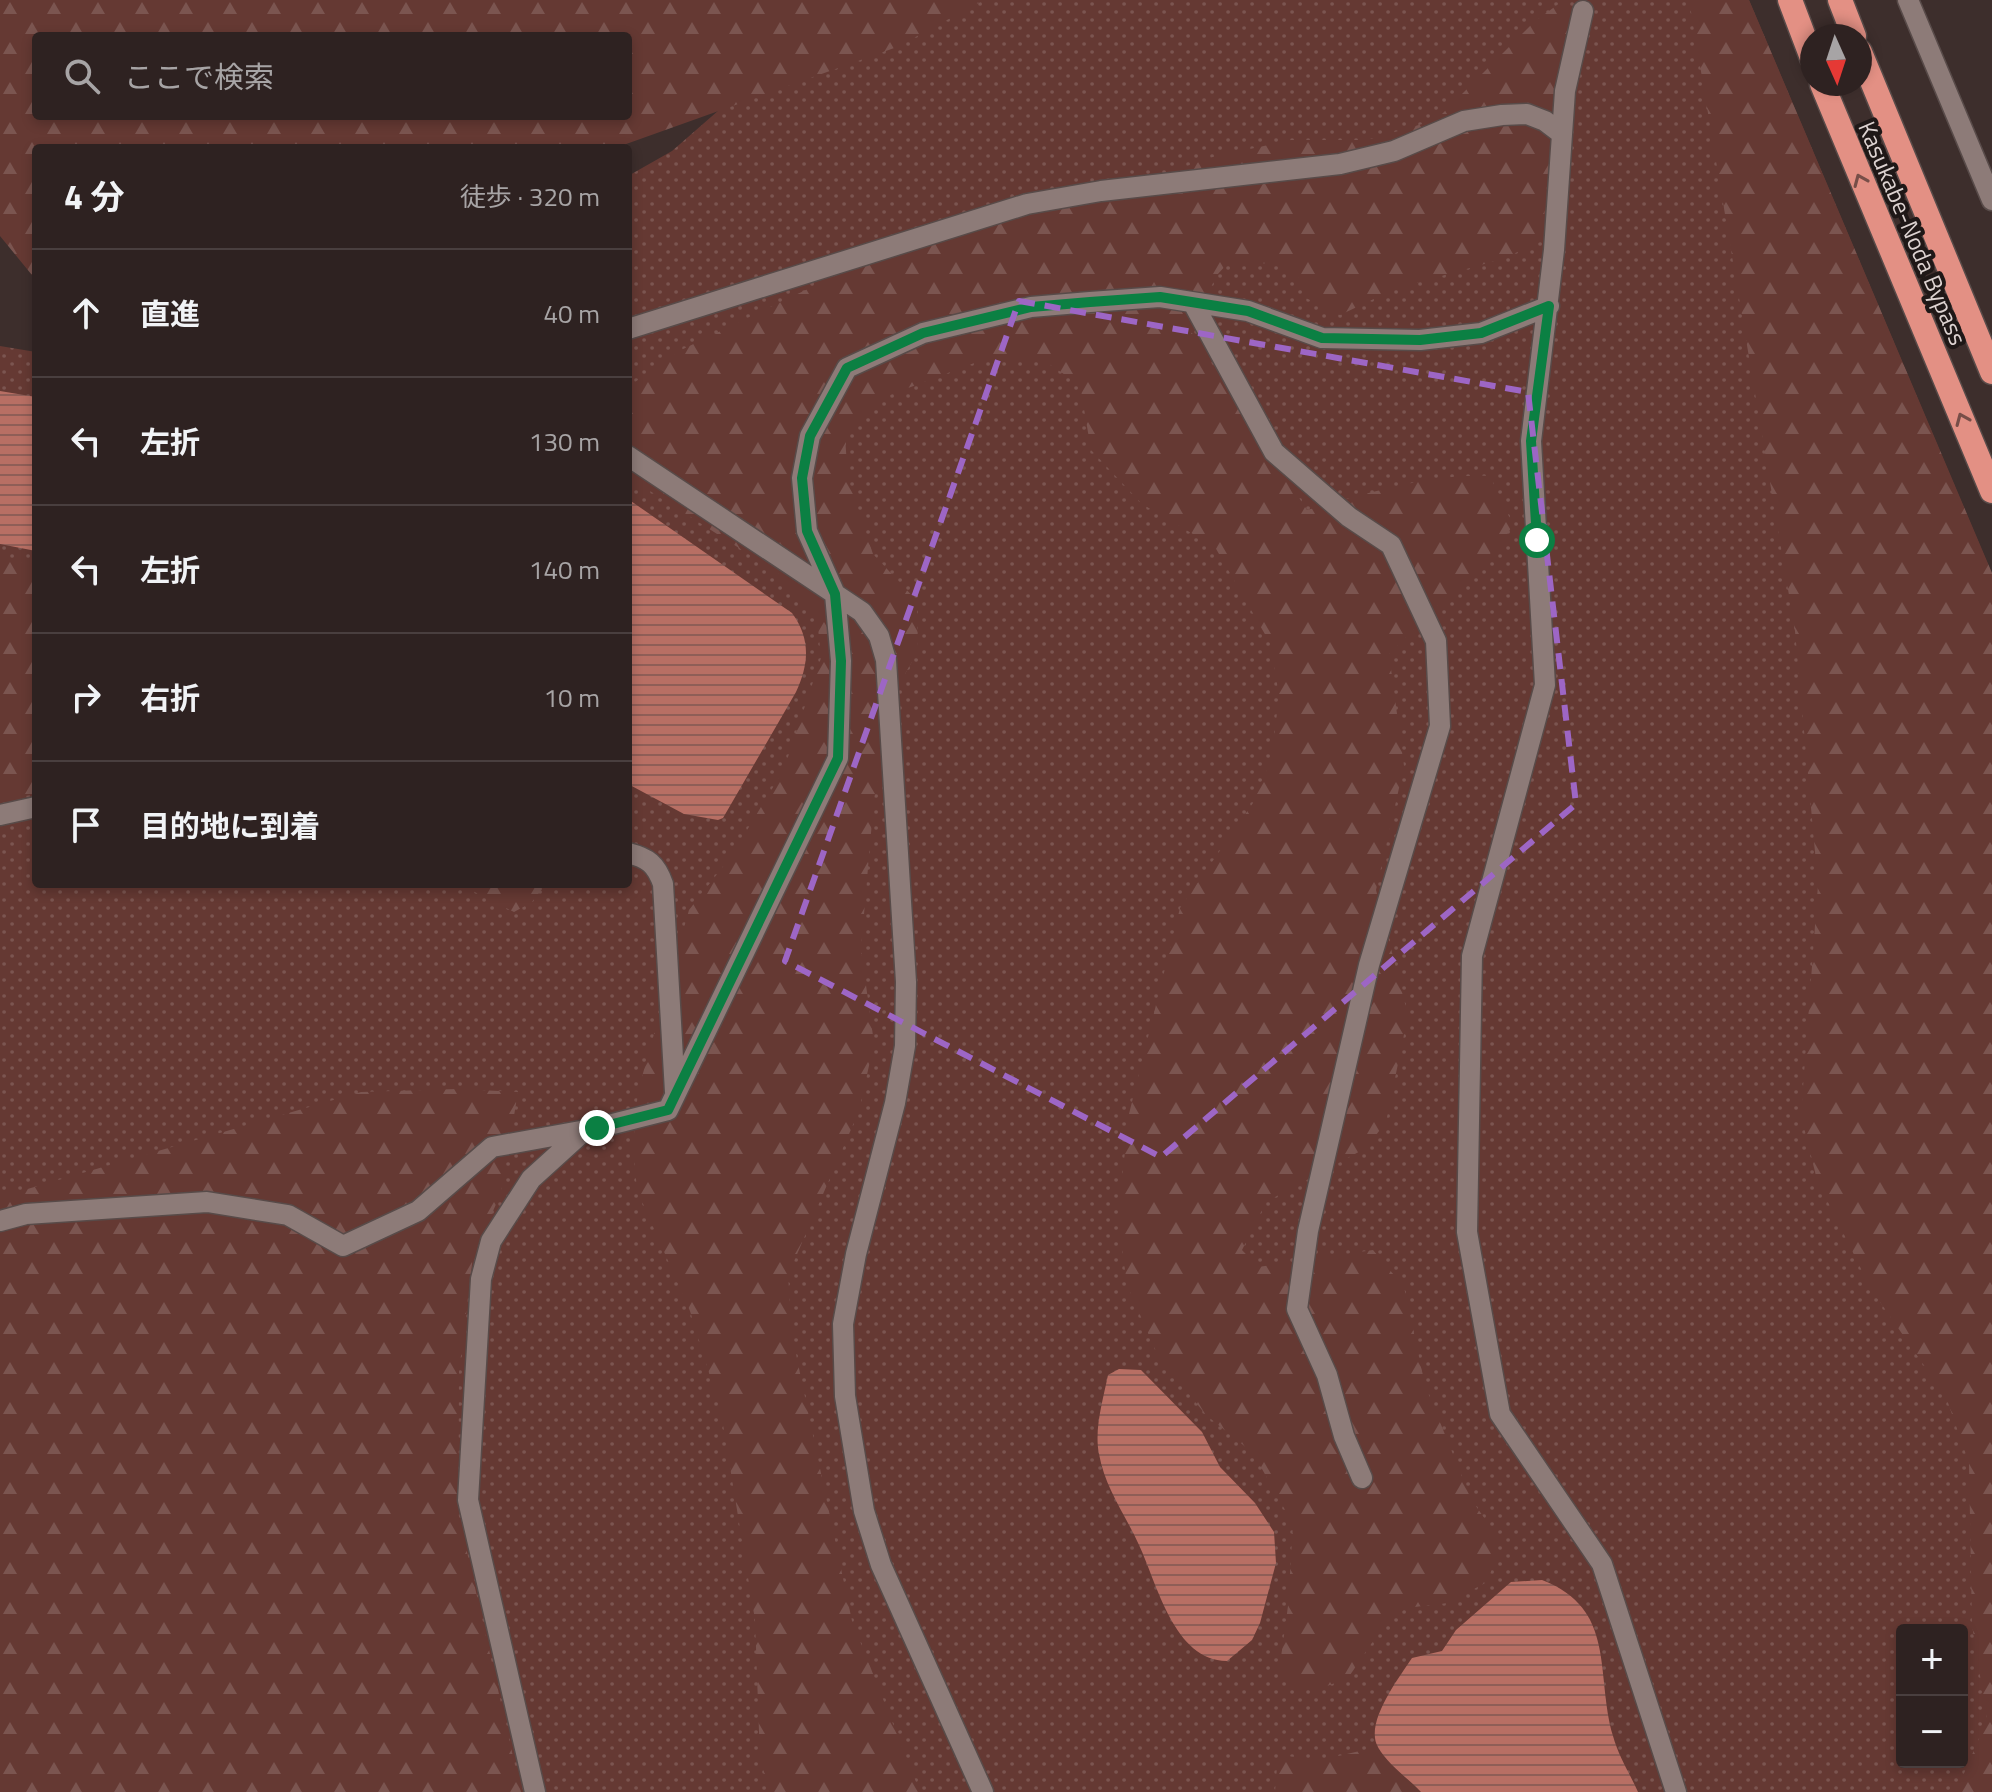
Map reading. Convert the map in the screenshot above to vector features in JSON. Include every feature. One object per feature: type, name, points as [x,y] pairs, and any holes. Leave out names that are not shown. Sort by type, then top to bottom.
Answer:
[{"type":"highway","points":[[1790,0],[1800,26]]},
{"type":"highway","points":[[1840,0],[1849,24]]},
{"type":"highway","name":"Kasukabe-Noda Bypass","points":[[1872,81],[1992,372]]},
{"type":"highway","name":"Kasukabe-Noda Bypass","points":[[1827,96],[1992,491]]},
{"type":"street","points":[[1908,0],[1992,200]]},
{"type":"street","points":[[1583,11],[1565,91],[1549,306],[1531,441],[1545,685],[1472,956],[1467,1232],[1500,1414],[1602,1564],[1676,1792]]},
{"type":"street","points":[[632,328],[1027,204],[1101,191],[1340,164],[1394,151],[1464,121],[1502,115],[1527,114],[1545,121],[1562,134]]},
{"type":"street","points":[[0,1221],[26,1214],[207,1202],[288,1215],[343,1246],[418,1211],[492,1147],[585,1130],[668,1110],[838,758],[841,661],[835,594],[807,531],[802,478],[810,436],[847,368],[923,333],[1031,307],[1160,297],[1248,311],[1322,338],[1420,340],[1481,333],[1549,306]]},
{"type":"street","points":[[1193,303],[1274,452],[1349,517],[1391,545],[1436,641],[1440,726],[1369,965],[1308,1231],[1297,1309],[1327,1375],[1344,1436],[1362,1478]]},
{"type":"street","points":[[632,459],[862,612],[879,636],[886,660],[906,982],[903,1060],[856,1254],[843,1324],[845,1396],[864,1511],[881,1565],[983,1792]]},
{"type":"street","points":[[0,815],[32,808]]},
{"type":"street","points":[[632,854],[646,857],[657,868],[663,884],[675,1096]]},
{"type":"street","points":[[535,1792],[468,1500],[481,1279],[491,1241],[531,1179],[585,1130]]},
{"type":"highlighted area","points":[[1019,301],[1528,392],[1576,804],[1161,1157],[785,961]]},
{"type":"green space","points":[[0,0],[984,0],[897,47],[626,144],[32,144],[32,275],[0,236]]},
{"type":"green space","points":[[845,0],[1749,0],[1992,574],[1992,1792],[0,1792],[0,346],[32,351],[32,888],[632,888],[632,174],[672,151]]},
{"type":"green space","points":[[1564,0],[1570,21],[1554,103],[1542,241],[1502,259],[1395,289],[1340,315],[1306,298],[1302,281],[1282,263],[1227,264],[1217,275],[1190,330],[1307,510],[1421,481],[1490,476],[1513,525],[1502,542],[1389,654],[1404,766],[1376,890],[1408,1015],[1386,1122],[1366,1148],[1266,1202],[1242,1250],[1258,1267],[1373,1250],[1404,1287],[1425,1385],[1471,1499],[1494,1532],[1497,1555],[1487,1582],[1448,1603],[1406,1608],[1382,1628],[1348,1678],[1314,1691],[1298,1686],[1279,1672],[1288,1606],[1293,1524],[1253,1453],[1206,1415],[1158,1356],[1127,1285],[1118,1217],[1129,1114],[1180,908],[1253,803],[1272,757],[1279,695],[1270,643],[1215,547],[1142,504],[1091,450],[1080,385],[1046,362],[977,362],[879,399],[845,437],[848,479],[873,554],[917,601],[918,651],[901,681],[874,798],[861,949],[874,1043],[859,1111],[788,1275],[792,1335],[852,1621],[920,1792],[770,1792],[760,1759],[755,1620],[721,1412],[690,1311],[637,1190],[633,1146],[638,1091],[689,910],[732,855],[784,769],[821,658],[817,618],[778,573],[632,477],[632,384],[679,351],[837,275],[977,227],[1075,205],[1213,157],[1291,140],[1367,140],[1436,120],[1534,22]]},
{"type":"green space","points":[[1689,0],[1749,0],[1992,573],[1992,1792],[1956,1792],[1987,1720],[1972,1625],[1969,1463],[1946,1397],[1871,1289],[1817,1180],[1801,1115],[1818,885],[1795,631]]},
{"type":"green space","points":[[0,558],[32,564],[32,795],[0,801]]},
{"type":"green space","points":[[467,888],[543,888],[532,902],[514,912]]},
{"type":"green space","points":[[457,1089],[518,1092],[501,1193],[473,1256],[459,1372],[458,1512],[521,1792],[0,1792],[0,1197],[361,1092]]},
{"type":"green space","points":[[1377,1747],[1421,1792],[1275,1792],[1278,1755],[1321,1760]]},
{"type":"shaded area","points":[[0,391],[32,396],[32,550],[0,544]]},
{"type":"shaded area","points":[[632,502],[792,613],[805,642],[804,672],[796,692],[723,818],[718,820],[684,814],[632,786]]},
{"type":"shaded area","points":[[1119,1369],[1141,1370],[1202,1432],[1220,1467],[1255,1503],[1274,1532],[1276,1563],[1260,1623],[1252,1640],[1227,1661],[1209,1658],[1193,1648],[1181,1634],[1170,1617],[1106,1478],[1099,1454],[1098,1425],[1108,1375]]},
{"type":"shaded area","points":[[1542,1580],[1566,1592],[1593,1625],[1613,1736],[1638,1792],[1421,1792],[1378,1747],[1376,1726],[1385,1701],[1412,1658],[1442,1651],[1456,1630],[1511,1582]]},
{"type":"route","points":[[597,1128],[668,1110],[838,758],[841,661],[835,594],[821,569],[807,531],[802,478],[810,436],[847,368],[923,333],[1031,307],[1160,297],[1248,311],[1322,338],[1420,340],[1481,333],[1549,306],[1531,441],[1537,540]]}]
